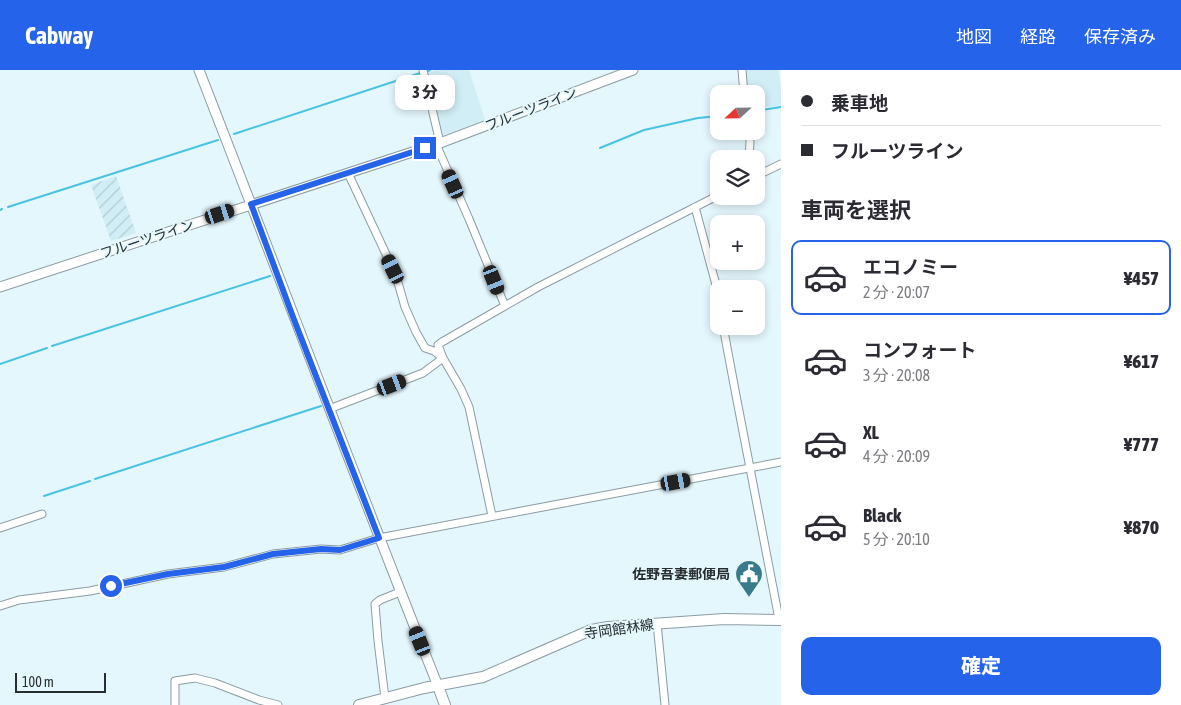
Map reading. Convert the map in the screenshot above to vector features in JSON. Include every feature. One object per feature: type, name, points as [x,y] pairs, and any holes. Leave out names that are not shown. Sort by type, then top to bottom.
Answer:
[{"type":"main road","name":"寺岡館林線","points":[[359,705],[415,690],[490,675],[591,630],[724,619],[780,619]]},
{"type":"main road","points":[[438,686],[445,705]]},
{"type":"street","points":[[423,70],[438,144],[505,306]]},
{"type":"street","name":"フルーツライン","points":[[0,287],[438,144],[633,70]]},
{"type":"street","points":[[742,70],[743,85]]},
{"type":"street","points":[[202,71],[293,317],[438,686]]},
{"type":"street","points":[[765,172],[781,164]]},
{"type":"street","points":[[348,173],[393,269],[405,308],[416,332],[425,348],[443,358]]},
{"type":"street","points":[[492,516],[469,407],[438,345],[538,287],[710,200]]},
{"type":"street","points":[[695,207],[715,280]]},
{"type":"street","points":[[725,335],[749,468],[780,619]]},
{"type":"street","points":[[329,409],[423,373],[443,358]]},
{"type":"street","points":[[0,606],[19,600],[90,591],[168,574],[224,567],[273,554],[321,549],[340,550],[379,538],[781,462]]},
{"type":"street","points":[[0,528],[42,514]]},
{"type":"street","points":[[385,698],[375,604],[400,592]]},
{"type":"street","points":[[658,623],[665,705]]},
{"type":"street","points":[[175,705],[175,681],[195,678],[216,683],[259,700],[278,705]]},
{"type":"shaded area","points":[[436,70],[469,70],[485,120],[440,136],[427,73]]},
{"type":"shaded area","points":[[744,70],[778,70],[781,106],[765,107],[765,85],[746,85]]},
{"type":"shaded area","points":[[116,176],[136,233],[111,241],[91,185]]},
{"type":"waterway","points":[[234,134],[420,73]]},
{"type":"waterway","points":[[765,110],[781,107]]},
{"type":"waterway","points":[[600,148],[644,130],[710,117]]},
{"type":"waterway","points":[[8,207],[218,140]]},
{"type":"waterway","points":[[52,346],[270,276]]},
{"type":"waterway","points":[[0,364],[47,348]]},
{"type":"waterway","points":[[95,479],[321,406]]},
{"type":"waterway","points":[[44,496],[90,481]]},
{"type":"place","name":"佐野吾妻郵便局","points":[[749,598]]},
{"type":"route","points":[[111,586],[168,574],[224,567],[273,554],[321,549],[340,550],[379,538],[251,204],[425,148]]}]
